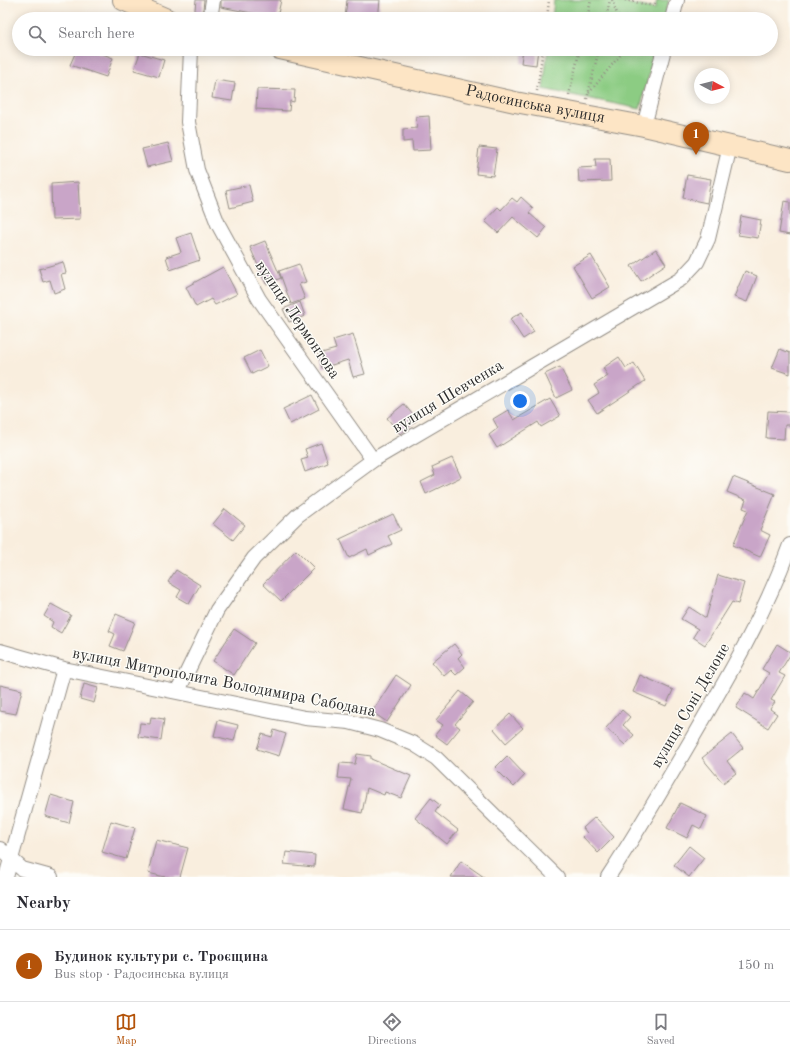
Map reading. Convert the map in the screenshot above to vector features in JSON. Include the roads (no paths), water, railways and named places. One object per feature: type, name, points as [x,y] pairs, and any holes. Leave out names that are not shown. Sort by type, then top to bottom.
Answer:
[{"type":"street","points":[[123,0],[151,12]]},
{"type":"street","points":[[211,12],[213,0]]},
{"type":"street","points":[[674,12],[677,0]]},
{"type":"street","name":"вулиця Лермонтова","points":[[191,56],[188,122],[197,170],[218,224],[259,299],[373,460]]},
{"type":"street","name":"Радосинська вулиця","points":[[312,56],[534,105],[644,126],[790,160]]},
{"type":"street","points":[[644,126],[662,56]]},
{"type":"street","name":"вулиця Шевченка","points":[[178,691],[217,610],[254,558],[298,515],[373,460],[681,279],[697,262],[708,239],[730,146]]},
{"type":"street","name":"вулиця Соні Делоне","points":[[608,877],[657,798],[748,643],[775,585],[790,546]]},
{"type":"street","name":"вулиця Митрополита Володимира Сабодана","points":[[0,651],[64,669],[305,718],[349,722],[380,730],[414,744],[436,758],[557,877]]},
{"type":"street","points":[[6,877],[64,669]]},
{"type":"street","points":[[0,849],[22,869],[51,877]]},
{"type":"place","name":"Будинок культури с. Троєщина","points":[[696,155]]}]
